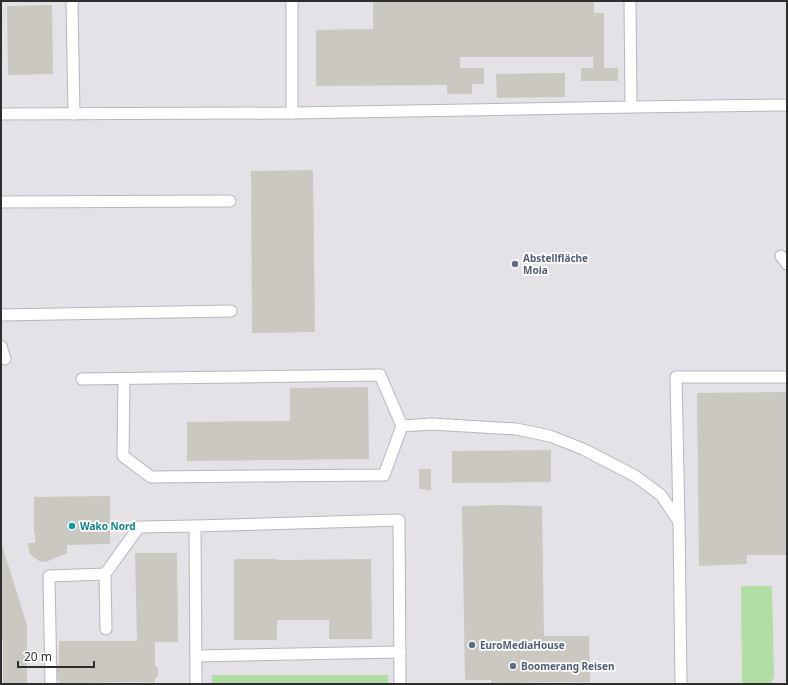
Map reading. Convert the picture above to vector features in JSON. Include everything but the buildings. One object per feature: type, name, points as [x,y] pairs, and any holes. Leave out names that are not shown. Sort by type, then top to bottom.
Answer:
[{"type":"lane","points":[[73,1],[74,114]]},
{"type":"lane","points":[[292,1],[292,113]]},
{"type":"lane","points":[[630,1],[631,107]]},
{"type":"lane","points":[[1,114],[292,113],[787,105]]},
{"type":"lane","points":[[1,202],[230,201]]},
{"type":"lane","points":[[1,315],[231,311]]},
{"type":"lane","points":[[1,346],[5,359]]},
{"type":"lane","points":[[82,379],[124,378],[380,375],[402,426],[384,475],[151,477],[123,456],[124,378]]},
{"type":"lane","points":[[681,684],[676,377],[787,377]]},
{"type":"lane","points":[[402,426],[432,424],[516,429],[550,436],[583,449],[635,476],[662,494],[679,522]]},
{"type":"lane","points":[[106,629],[105,574],[140,527],[399,520],[400,684]]},
{"type":"lane","points":[[195,526],[196,684]]},
{"type":"lane","points":[[51,684],[49,576],[105,574]]},
{"type":"lane","points":[[196,656],[400,652]]},
{"type":"shaded area","points":[[1,1],[787,1],[787,684],[1,684]]},
{"type":"green space","points":[[741,586],[772,586],[774,677],[770,684],[742,684]]},
{"type":"green space","points":[[212,675],[388,675],[388,684],[212,684]]},
{"type":"place","name":"Abstellfläche Moia","points":[[515,264]]},
{"type":"place","name":"Wako Nord","points":[[72,526]]},
{"type":"place","name":"EuroMediaHouse","points":[[472,645]]},
{"type":"place","name":"Boomerang Reisen","points":[[513,666]]}]
